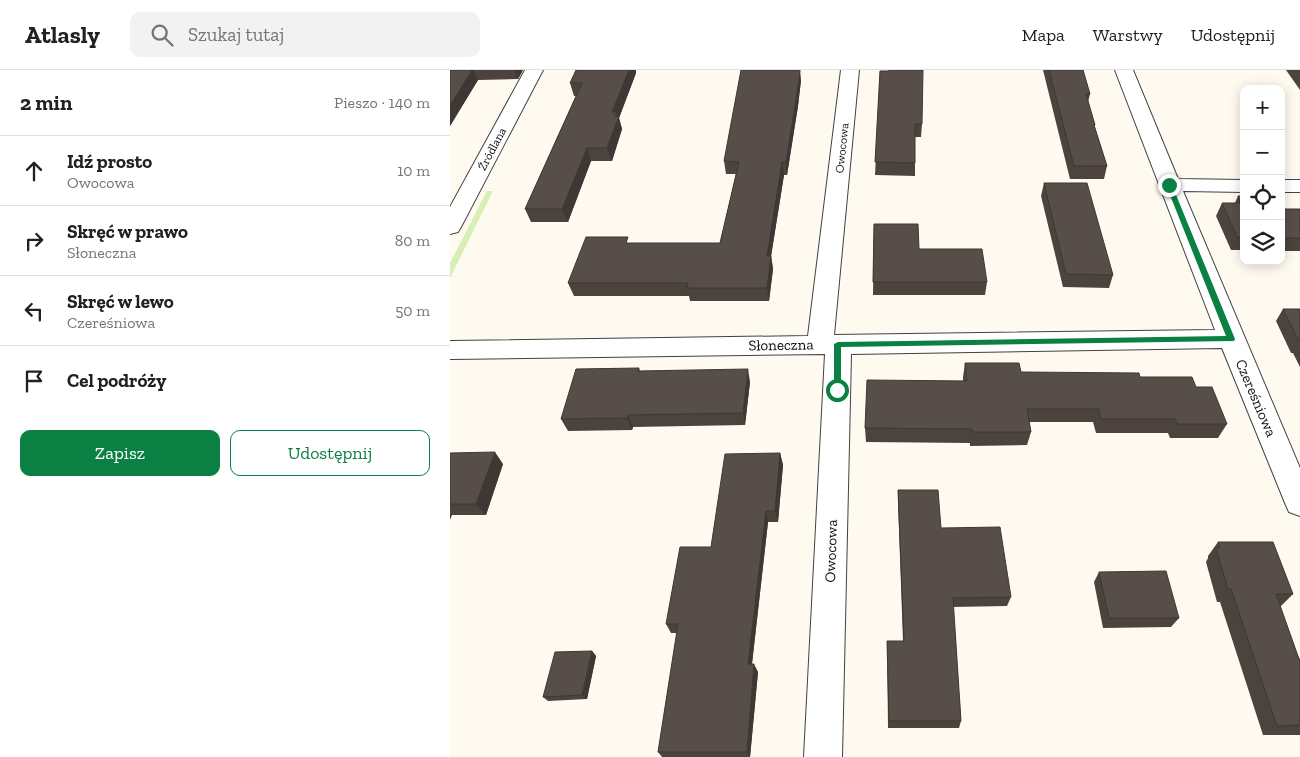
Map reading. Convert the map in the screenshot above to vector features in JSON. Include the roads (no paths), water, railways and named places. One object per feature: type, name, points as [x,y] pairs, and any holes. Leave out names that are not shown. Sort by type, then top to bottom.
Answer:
[{"type":"street","name":"Źródlana","points":[[450,228],[534,70]]},
{"type":"street","name":"Owocowa","points":[[823,757],[829,345],[850,70]]},
{"type":"street","name":"Czereśniowa","points":[[1124,70],[1231,339],[1300,503]]},
{"type":"street","points":[[1169,185],[1240,186]]},
{"type":"street","points":[[1285,186],[1300,186]]},
{"type":"street","name":"Słoneczna","points":[[450,350],[1231,339]]}]
